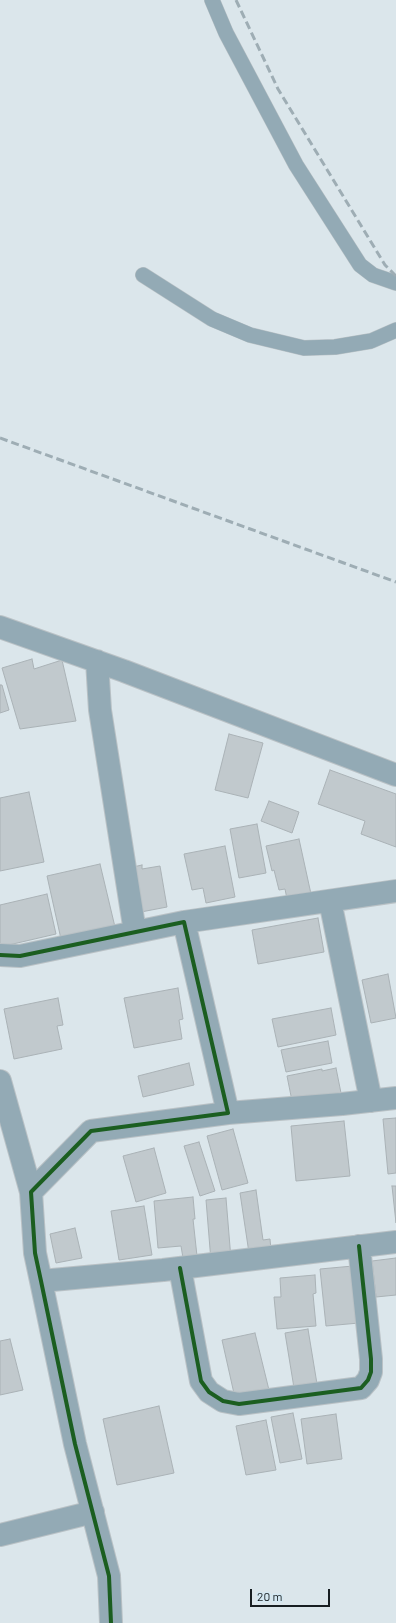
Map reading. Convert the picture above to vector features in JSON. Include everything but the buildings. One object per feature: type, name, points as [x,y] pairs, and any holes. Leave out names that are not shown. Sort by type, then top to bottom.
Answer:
[{"type":"street","points":[[0,627],[396,775]]},
{"type":"street","points":[[97,662],[100,710],[135,932]]},
{"type":"street","points":[[0,955],[20,956],[184,922],[396,891]]},
{"type":"street","points":[[330,901],[371,1101]]},
{"type":"street","points":[[184,922],[228,1113]]},
{"type":"street","points":[[0,1081],[31,1192],[35,1253],[75,1444],[109,1576],[111,1623]]},
{"type":"street","points":[[31,1192],[91,1131],[228,1113],[396,1098]]},
{"type":"street","points":[[41,1280],[180,1268],[396,1242]]},
{"type":"street","points":[[180,1268],[201,1381],[209,1392],[223,1401],[238,1404],[361,1388],[368,1380],[371,1372],[371,1359],[359,1246]]},
{"type":"street","points":[[0,1535],[93,1512]]},
{"type":"lane","points":[[212,0],[226,33],[296,165],[360,265],[373,275],[396,283]]},
{"type":"lane","points":[[143,275],[212,319],[250,335],[304,348],[335,347],[371,342],[396,330]]},
{"type":"railway","points":[[236,0],[278,89],[385,265],[396,276]]},
{"type":"railway","points":[[0,438],[396,582]]},
{"type":"cycle path","points":[[0,955],[20,956],[184,922],[228,1113],[91,1131],[31,1192],[35,1253],[75,1444],[109,1576],[111,1623]]},
{"type":"cycle path","points":[[180,1268],[201,1381],[209,1392],[223,1401],[239,1404],[361,1388],[368,1380],[371,1372],[371,1359],[359,1246]]}]
